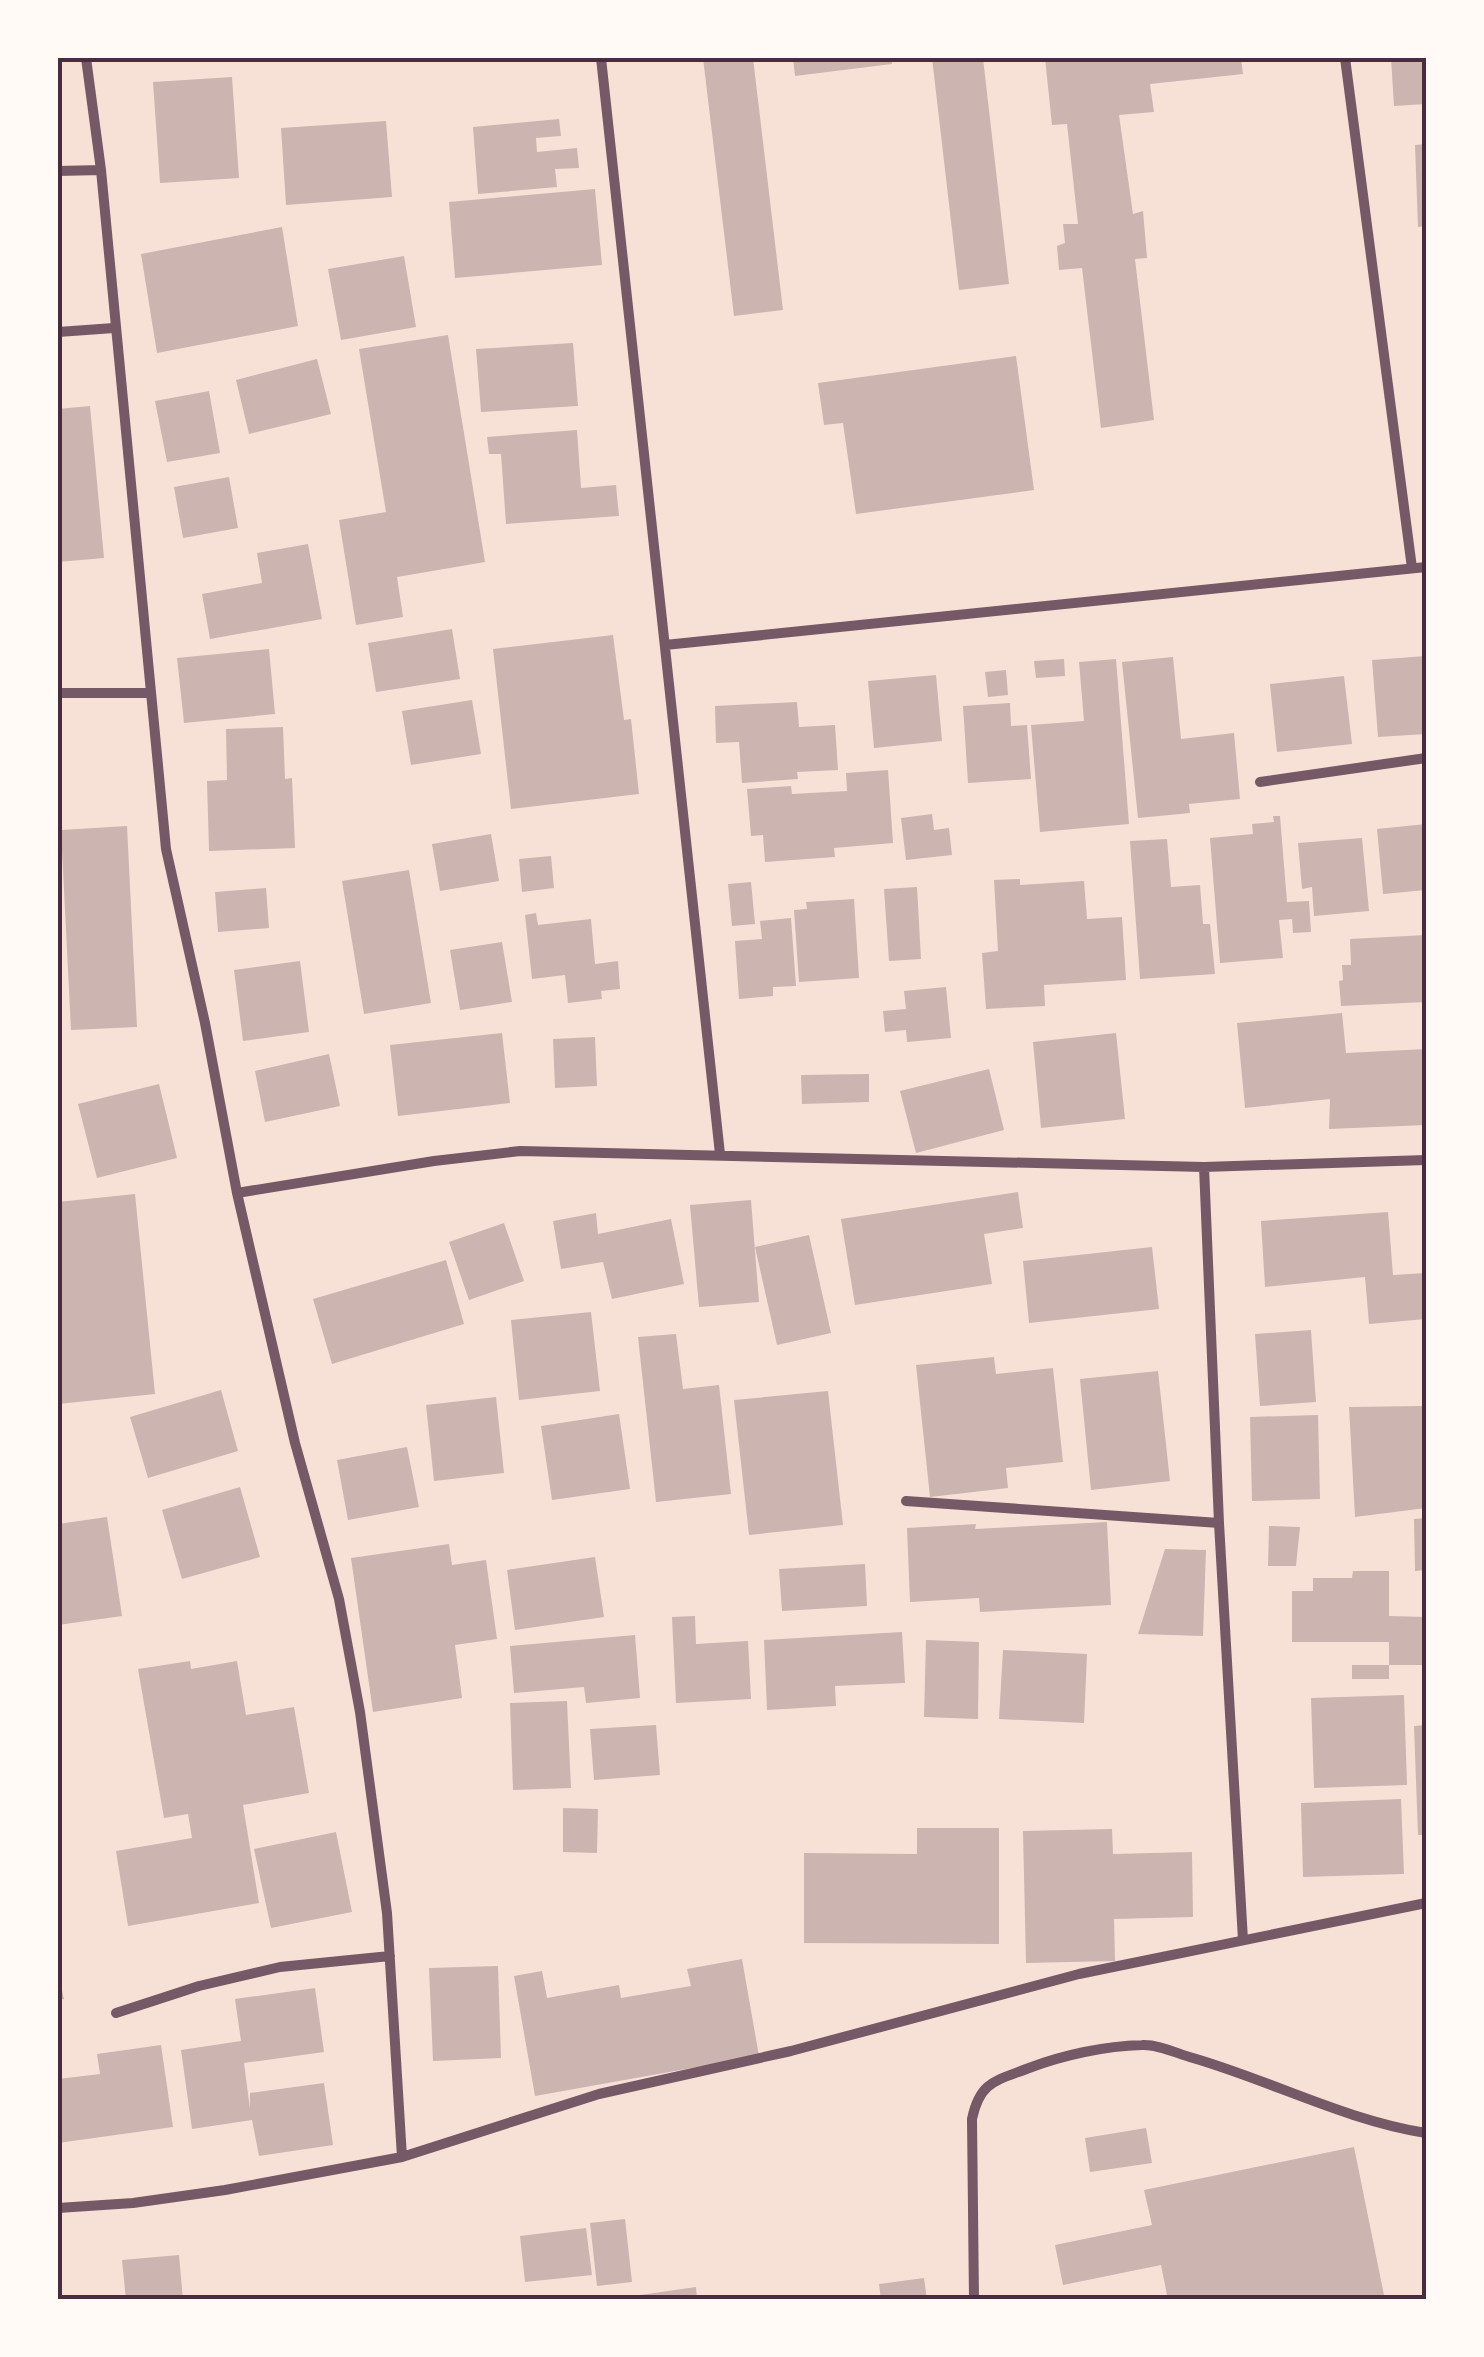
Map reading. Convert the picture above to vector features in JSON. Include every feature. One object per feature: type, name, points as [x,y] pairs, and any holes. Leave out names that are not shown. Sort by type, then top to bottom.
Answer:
[{"type":"street","points":[[86,58],[101,170],[166,849],[205,1023],[237,1193],[295,1443],[339,1599],[371,1788],[390,1956],[402,2157]]},
{"type":"street","points":[[602,58],[720,1154]]},
{"type":"street","points":[[1345,58],[1412,568]]},
{"type":"street","points":[[58,171],[101,170]]},
{"type":"street","points":[[58,332],[114,328]]},
{"type":"street","points":[[665,646],[1426,567]]},
{"type":"street","points":[[58,692],[150,693]]},
{"type":"street","points":[[1260,782],[1426,758]]},
{"type":"street","points":[[237,1193],[434,1161],[520,1152],[1204,1168],[1426,1160]]},
{"type":"street","points":[[1204,1168],[1243,1940]]},
{"type":"street","points":[[906,1501],[1219,1523]]},
{"type":"street","points":[[58,2208],[134,2203],[226,2190],[402,2157],[599,2094],[791,2050],[1079,1974],[1426,1902]]},
{"type":"street","points":[[116,2014],[199,1986],[280,1968],[390,1956]]},
{"type":"street","points":[[974,2300],[972,2119],[976,2099],[987,2084],[1054,2058],[1145,2044],[1224,2068],[1315,2104],[1426,2133]]},
{"type":"building","points":[[703,58],[753,58],[783,310],[734,316]]},
{"type":"building","points":[[793,58],[891,58],[892,64],[795,76]]},
{"type":"building","points":[[932,58],[983,58],[1009,284],[959,290]]},
{"type":"building","points":[[1045,58],[1241,58],[1243,74],[1150,84],[1154,112],[1119,115],[1133,214],[1143,211],[1147,258],[1135,259],[1154,420],[1101,428],[1082,268],[1059,270],[1057,246],[1065,243],[1063,224],[1078,224],[1067,124],[1052,125]]},
{"type":"building","points":[[1391,58],[1426,58],[1426,104],[1394,106]]},
{"type":"building","points":[[232,77],[239,178],[160,183],[153,82]]},
{"type":"building","points":[[559,119],[561,136],[536,138],[537,152],[577,148],[579,168],[555,169],[557,187],[478,194],[473,127]]},
{"type":"building","points":[[386,121],[392,197],[286,205],[281,128]]},
{"type":"building","points":[[1426,144],[1426,226],[1418,227],[1415,145]]},
{"type":"building","points":[[595,189],[602,265],[455,278],[449,202]]},
{"type":"building","points":[[282,227],[298,326],[157,353],[141,254]]},
{"type":"building","points":[[404,256],[416,327],[341,340],[328,269]]},
{"type":"building","points":[[448,335],[485,562],[397,577],[403,617],[356,625],[339,520],[386,512],[359,349]]},
{"type":"building","points":[[573,343],[578,406],[481,412],[476,349]]},
{"type":"building","points":[[1016,356],[1034,490],[856,514],[843,423],[824,425],[818,383]]},
{"type":"building","points":[[317,359],[331,414],[249,434],[236,380]]},
{"type":"building","points":[[209,391],[220,453],[167,462],[155,401]]},
{"type":"building","points":[[90,406],[104,558],[58,562],[58,409]]},
{"type":"building","points":[[577,430],[581,488],[616,485],[619,516],[506,524],[501,454],[489,454],[487,437]]},
{"type":"building","points":[[229,477],[238,528],[183,538],[174,487]]},
{"type":"building","points":[[308,544],[322,619],[210,639],[202,594],[262,583],[257,553]]},
{"type":"building","points":[[452,629],[460,679],[376,692],[368,643]]},
{"type":"building","points":[[613,635],[624,720],[631,719],[639,794],[511,809],[493,649]]},
{"type":"building","points":[[269,649],[275,714],[184,723],[177,658]]},
{"type":"building","points":[[1426,656],[1426,734],[1378,737],[1372,660]]},
{"type":"building","points":[[1173,657],[1181,739],[1234,733],[1240,799],[1189,804],[1190,813],[1138,818],[1122,662]]},
{"type":"building","points":[[1064,659],[1065,676],[1036,678],[1034,661]]},
{"type":"building","points":[[1116,659],[1129,824],[1040,832],[1031,725],[1084,721],[1079,662]]},
{"type":"building","points":[[1006,670],[1008,695],[988,697],[985,672]]},
{"type":"building","points":[[936,675],[942,741],[874,748],[868,681]]},
{"type":"building","points":[[1344,676],[1352,744],[1277,752],[1270,684]]},
{"type":"building","points":[[472,700],[481,754],[411,765],[402,711]]},
{"type":"building","points":[[797,702],[799,727],[835,725],[838,770],[797,772],[798,779],[742,783],[739,742],[716,743],[715,706]]},
{"type":"building","points":[[1010,703],[1011,726],[1027,725],[1031,779],[968,783],[963,706]]},
{"type":"building","points":[[283,727],[285,779],[292,778],[295,848],[209,851],[207,781],[227,780],[226,729]]},
{"type":"building","points":[[888,770],[893,843],[834,848],[835,857],[765,862],[763,835],[751,836],[747,789],[791,786],[792,794],[847,791],[846,773]]},
{"type":"building","points":[[932,814],[934,830],[949,828],[952,855],[906,860],[901,818]]},
{"type":"building","points":[[1273,816],[1280,816],[1287,902],[1309,901],[1311,932],[1293,933],[1292,919],[1279,920],[1283,958],[1220,963],[1210,838],[1253,834],[1252,824],[1274,822]]},
{"type":"building","points":[[1426,824],[1426,890],[1383,894],[1377,829]]},
{"type":"building","points":[[127,826],[137,1027],[71,1030],[61,830]]},
{"type":"building","points":[[491,834],[499,881],[440,891],[432,844]]},
{"type":"building","points":[[1362,838],[1369,911],[1314,916],[1312,887],[1302,889],[1298,843]]},
{"type":"building","points":[[1167,839],[1171,887],[1200,885],[1203,924],[1210,924],[1215,974],[1140,979],[1130,841]]},
{"type":"building","points":[[551,856],[554,888],[522,892],[519,859]]},
{"type":"building","points":[[409,870],[431,1003],[364,1014],[342,881]]},
{"type":"building","points":[[1020,879],[1020,885],[1084,881],[1087,919],[1122,917],[1126,980],[1044,985],[1045,1006],[986,1009],[982,953],[998,951],[994,880]]},
{"type":"building","points":[[751,882],[755,924],[732,926],[728,884]]},
{"type":"building","points":[[917,887],[921,959],[889,961],[884,889]]},
{"type":"building","points":[[266,888],[269,928],[218,932],[215,892]]},
{"type":"building","points":[[854,899],[859,978],[799,982],[794,910],[807,909],[806,902]]},
{"type":"building","points":[[536,913],[538,925],[591,919],[595,964],[618,961],[620,989],[601,991],[602,999],[568,1003],[565,975],[532,979],[525,915]]},
{"type":"building","points":[[791,918],[796,986],[773,987],[773,996],[739,999],[735,941],[762,939],[760,921]]},
{"type":"building","points":[[1426,935],[1426,1002],[1341,1006],[1339,981],[1343,980],[1342,965],[1351,965],[1350,939]]},
{"type":"building","points":[[502,942],[512,1002],[460,1010],[450,950]]},
{"type":"building","points":[[300,961],[309,1032],[243,1041],[234,970]]},
{"type":"building","points":[[946,987],[951,1038],[907,1042],[906,1030],[885,1032],[883,1011],[906,1009],[904,991]]},
{"type":"building","points":[[1342,1013],[1346,1053],[1426,1049],[1426,1125],[1329,1129],[1330,1099],[1245,1108],[1237,1023]]},
{"type":"building","points":[[502,1033],[510,1103],[398,1116],[390,1045]]},
{"type":"building","points":[[1116,1033],[1125,1119],[1041,1128],[1033,1042]]},
{"type":"building","points":[[595,1037],[597,1086],[555,1088],[553,1039]]},
{"type":"building","points":[[329,1054],[340,1106],[265,1122],[255,1071]]},
{"type":"building","points":[[989,1069],[1004,1130],[916,1153],[900,1091]]},
{"type":"building","points":[[869,1074],[869,1102],[802,1104],[801,1075]]},
{"type":"building","points":[[159,1084],[177,1158],[97,1178],[78,1104]]},
{"type":"building","points":[[1018,1192],[1023,1228],[984,1234],[992,1284],[855,1305],[841,1219]]},
{"type":"building","points":[[135,1194],[155,1394],[58,1404],[58,1202]]},
{"type":"building","points":[[751,1200],[759,1302],[699,1307],[690,1205]]},
{"type":"building","points":[[1388,1212],[1393,1275],[1426,1273],[1426,1319],[1369,1324],[1365,1277],[1265,1287],[1261,1221]]},
{"type":"building","points":[[596,1213],[598,1234],[671,1219],[684,1284],[612,1299],[603,1262],[561,1269],[553,1221]]},
{"type":"building","points":[[504,1223],[524,1281],[469,1300],[449,1242]]},
{"type":"building","points":[[809,1235],[831,1333],[777,1345],[755,1247]]},
{"type":"building","points":[[1152,1247],[1159,1309],[1029,1323],[1023,1261]]},
{"type":"building","points":[[446,1260],[464,1324],[332,1364],[313,1299]]},
{"type":"building","points":[[591,1312],[600,1391],[519,1400],[511,1320]]},
{"type":"building","points":[[1311,1330],[1316,1402],[1260,1406],[1255,1334]]},
{"type":"building","points":[[676,1334],[683,1389],[719,1385],[731,1494],[656,1502],[638,1337]]},
{"type":"building","points":[[994,1357],[996,1374],[1053,1368],[1063,1462],[1006,1468],[1008,1488],[930,1497],[916,1365]]},
{"type":"building","points":[[1158,1371],[1170,1481],[1091,1490],[1080,1379]]},
{"type":"building","points":[[221,1390],[238,1451],[148,1478],[130,1417]]},
{"type":"building","points":[[828,1391],[843,1525],[749,1535],[734,1400]]},
{"type":"building","points":[[496,1397],[504,1473],[434,1481],[426,1405]]},
{"type":"building","points":[[1422,1406],[1426,1508],[1355,1517],[1349,1407]]},
{"type":"building","points":[[619,1414],[630,1489],[552,1500],[541,1426]]},
{"type":"building","points":[[1318,1415],[1320,1499],[1252,1501],[1250,1417]]},
{"type":"building","points":[[407,1447],[419,1507],[348,1520],[337,1460]]},
{"type":"building","points":[[240,1487],[260,1557],[182,1579],[162,1510]]},
{"type":"building","points":[[107,1517],[122,1616],[58,1625],[58,1524]]},
{"type":"building","points":[[1426,1518],[1426,1570],[1415,1571],[1414,1519]]},
{"type":"building","points":[[1107,1522],[1111,1605],[980,1612],[979,1598],[910,1602],[907,1528],[976,1524],[975,1529]]},
{"type":"building","points":[[1269,1526],[1300,1527],[1296,1566],[1268,1566]]},
{"type":"building","points":[[449,1544],[452,1565],[486,1560],[497,1639],[455,1645],[462,1698],[373,1712],[351,1558]]},
{"type":"building","points":[[1165,1549],[1206,1550],[1203,1636],[1138,1634]]},
{"type":"building","points":[[595,1557],[604,1617],[515,1630],[507,1570]]},
{"type":"building","points":[[865,1564],[867,1606],[782,1611],[779,1569]]},
{"type":"building","points":[[1353,1571],[1389,1571],[1389,1616],[1426,1617],[1426,1665],[1389,1665],[1389,1642],[1292,1642],[1292,1591],[1313,1591],[1313,1578],[1352,1578]]},
{"type":"building","points":[[695,1616],[696,1644],[748,1641],[751,1699],[676,1703],[672,1617]]},
{"type":"building","points":[[902,1632],[905,1683],[835,1686],[836,1706],[767,1710],[764,1640]]},
{"type":"building","points":[[635,1635],[640,1698],[586,1703],[584,1687],[514,1693],[510,1646]]},
{"type":"building","points":[[926,1640],[979,1642],[978,1719],[924,1717]]},
{"type":"building","points":[[1003,1650],[1087,1654],[1084,1723],[999,1719]]},
{"type":"building","points":[[190,1661],[191,1669],[237,1661],[246,1715],[294,1707],[309,1793],[243,1805],[259,1903],[128,1926],[116,1851],[192,1838],[188,1814],[164,1818],[138,1669]]},
{"type":"building","points":[[1352,1665],[1389,1665],[1389,1679],[1352,1679]]},
{"type":"building","points":[[1404,1695],[1407,1785],[1314,1788],[1311,1698]]},
{"type":"building","points":[[567,1701],[571,1788],[513,1790],[510,1703]]},
{"type":"building","points":[[656,1725],[660,1775],[594,1780],[590,1729]]},
{"type":"building","points":[[1426,1725],[1426,1835],[1418,1835],[1414,1726]]},
{"type":"building","points":[[1401,1799],[1404,1874],[1303,1877],[1301,1803]]},
{"type":"building","points":[[563,1808],[598,1809],[597,1853],[563,1852]]},
{"type":"building","points":[[917,1828],[999,1828],[999,1944],[804,1943],[804,1853],[917,1854]]},
{"type":"building","points":[[1112,1829],[1113,1854],[1192,1852],[1193,1917],[1114,1919],[1115,1961],[1026,1963],[1023,1831]]},
{"type":"building","points":[[336,1832],[352,1912],[271,1928],[254,1849]]},
{"type":"building","points":[[742,1959],[759,2056],[535,2096],[514,1976],[542,1971],[547,1998],[619,1985],[621,1998],[691,1986],[687,1969]]},
{"type":"building","points":[[498,1966],[501,2058],[433,2061],[429,1968]]},
{"type":"building","points":[[58,1973],[64,1999],[58,2000]]},
{"type":"building","points":[[315,1988],[324,2052],[244,2063],[250,2109],[250,2093],[324,2083],[333,2145],[259,2156],[252,2120],[192,2129],[181,2050],[241,2041],[235,1999]]},
{"type":"building","points":[[161,2045],[173,2127],[58,2143],[58,2079],[100,2074],[97,2054]]},
{"type":"building","points":[[1146,2128],[1152,2163],[1090,2172],[1085,2138]]},
{"type":"building","points":[[1354,2147],[1385,2300],[1168,2300],[1161,2265],[1063,2285],[1055,2245],[1152,2225],[1144,2190]]},
{"type":"building","points":[[625,2219],[632,2282],[597,2286],[590,2223]]},
{"type":"building","points":[[586,2228],[592,2275],[525,2282],[520,2236]]},
{"type":"building","points":[[179,2255],[183,2300],[126,2300],[122,2260]]},
{"type":"building","points":[[924,2278],[927,2300],[881,2300],[879,2284]]},
{"type":"building","points":[[696,2287],[697,2300],[626,2300],[626,2297]]}]
